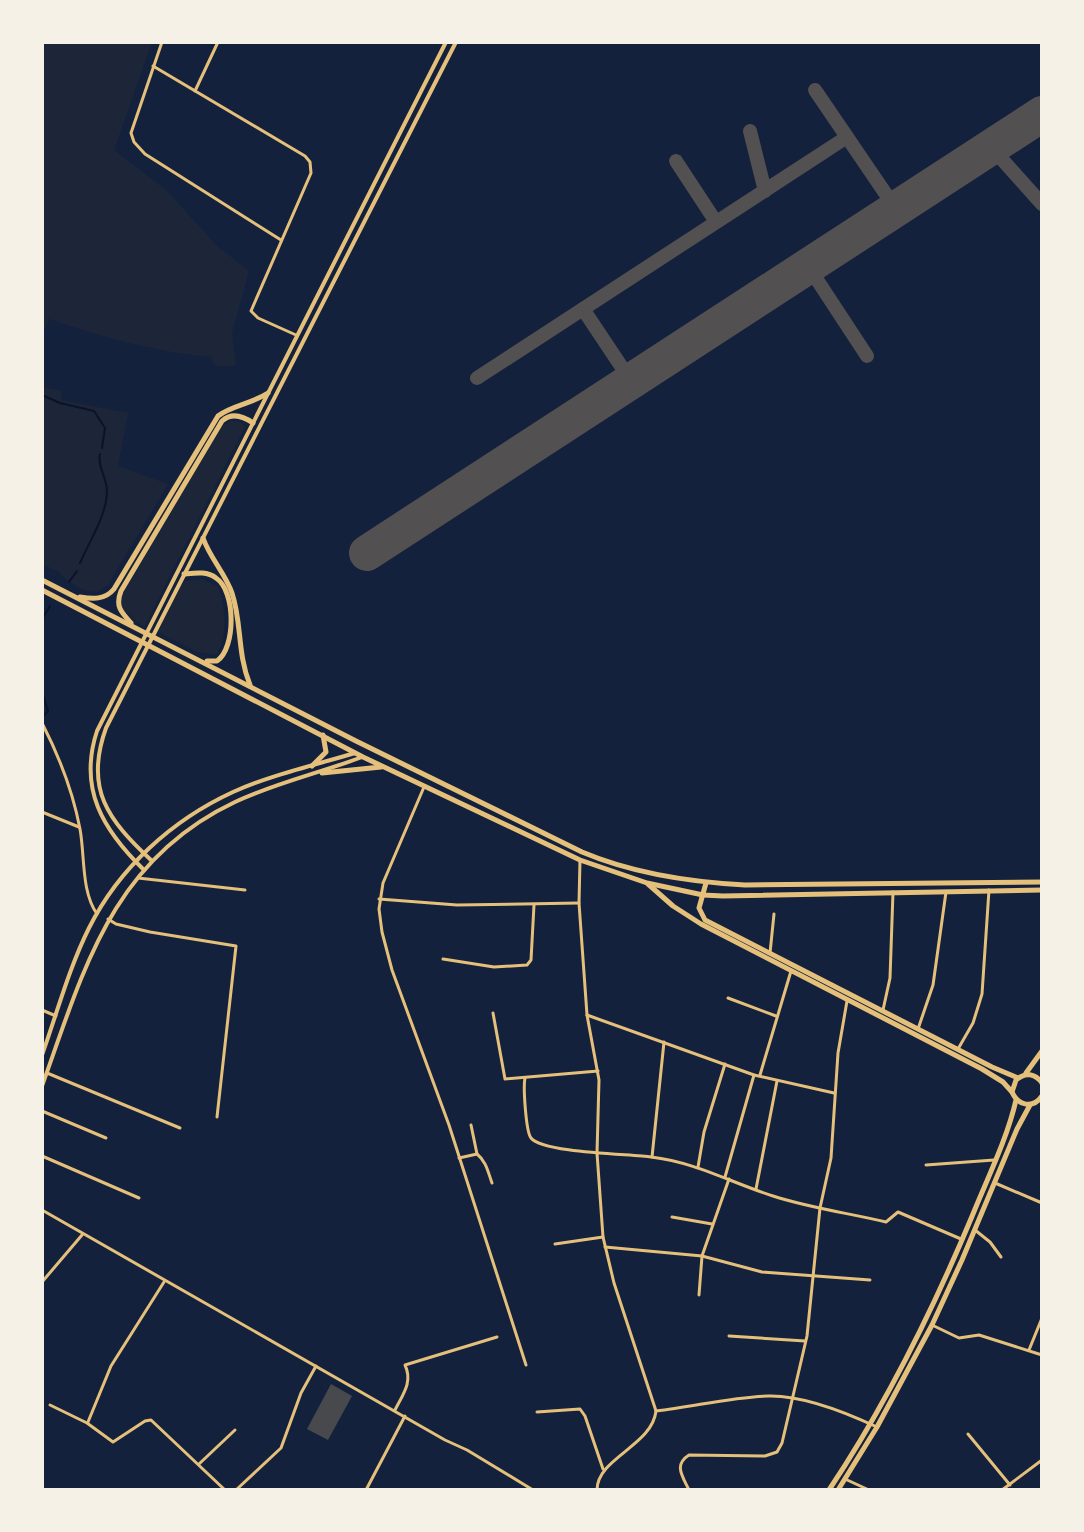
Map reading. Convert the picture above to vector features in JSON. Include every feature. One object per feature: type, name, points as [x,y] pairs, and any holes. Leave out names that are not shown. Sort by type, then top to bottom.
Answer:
[{"type":"main road","points":[[144,870],[109,827],[96,804],[89,769],[97,731],[446,42]]},
{"type":"main road","points":[[152,861],[110,815],[100,791],[98,753],[106,728],[456,42]]},
{"type":"main road","points":[[75,597],[97,599],[110,594],[218,416],[227,410],[248,405],[268,393]]},
{"type":"main road","points":[[134,627],[118,603],[124,585],[222,421],[235,416],[253,423]]},
{"type":"main road","points":[[203,538],[232,594],[241,660],[250,686]]},
{"type":"main road","points":[[184,574],[197,572],[215,577],[228,596],[230,621],[227,651],[217,661],[201,660]]},
{"type":"main road","points":[[42,580],[582,852],[630,869],[706,883],[1042,882]]},
{"type":"main road","points":[[42,590],[424,787],[580,860],[647,883],[703,895],[1042,890]]},
{"type":"main road","points":[[312,766],[326,752],[322,735]]},
{"type":"main road","points":[[42,1055],[81,946],[97,914],[144,853],[185,820],[230,793],[355,753]]},
{"type":"main road","points":[[42,1086],[77,989],[108,919],[152,861],[196,824],[235,802],[363,757]]},
{"type":"main road","points":[[322,773],[383,767]]},
{"type":"main road","points":[[647,883],[688,916],[997,1077],[1016,1100],[1030,1105]]},
{"type":"main road","points":[[706,883],[699,908],[702,918],[992,1067],[1021,1076],[1032,1075],[1041,1082]]},
{"type":"main road","points":[[1012,1092],[1021,1076],[1032,1069],[1042,1051]]},
{"type":"main road","points":[[1041,1082],[1042,1071]]},
{"type":"main road","points":[[838,1490],[877,1427],[932,1325],[1017,1129],[1030,1105],[1041,1099]]},
{"type":"main road","points":[[829,1490],[870,1424],[925,1322],[995,1160],[1016,1100]]},
{"type":"street","points":[[162,42],[132,125],[134,142],[145,154],[281,240]]},
{"type":"street","points":[[195,91],[218,42]]},
{"type":"street","points":[[153,66],[305,156],[310,162],[311,173],[251,311],[258,318],[296,335]]},
{"type":"street","points":[[42,723],[56,751],[80,827],[90,900],[97,914]]},
{"type":"street","points":[[424,787],[383,883],[379,899],[382,932],[392,970],[459,1158],[526,1365]]},
{"type":"street","points":[[42,812],[80,827]]},
{"type":"street","points":[[580,860],[579,903],[587,1015],[598,1071],[597,1153],[603,1237],[656,1411],[646,1432],[597,1480],[597,1490]]},
{"type":"street","points":[[138,878],[245,890]]},
{"type":"street","points":[[958,1049],[973,1023],[982,994],[989,890]]},
{"type":"street","points":[[883,1010],[890,978],[893,892]]},
{"type":"street","points":[[918,1029],[933,985],[946,892]]},
{"type":"street","points":[[379,899],[457,905],[579,903]]},
{"type":"street","points":[[443,959],[494,967],[527,965],[531,960],[534,905]]},
{"type":"street","points":[[770,953],[774,914]]},
{"type":"street","points":[[108,919],[150,932],[231,943],[236,947],[217,1117]]},
{"type":"street","points":[[760,1076],[791,971]]},
{"type":"street","points":[[728,998],[776,1016]]},
{"type":"street","points":[[689,1490],[679,1468],[681,1461],[689,1455],[765,1456],[777,1452],[782,1443],[806,1341],[820,1208],[831,1158],[838,1053],[847,1001]]},
{"type":"street","points":[[42,1010],[56,1016]]},
{"type":"street","points":[[493,1013],[505,1079],[598,1071]]},
{"type":"street","points":[[587,1015],[754,1075],[834,1093]]},
{"type":"street","points":[[652,1157],[664,1042]]},
{"type":"street","points":[[698,1167],[704,1132],[725,1064]]},
{"type":"street","points":[[47,1073],[180,1128]]},
{"type":"street","points":[[699,1295],[702,1256],[727,1178],[754,1075]]},
{"type":"street","points":[[525,1078],[531,1137],[542,1143],[597,1153],[652,1157],[698,1167],[820,1208],[886,1222],[898,1212],[962,1239]]},
{"type":"street","points":[[756,1189],[777,1081]]},
{"type":"street","points":[[42,1111],[106,1138]]},
{"type":"street","points":[[471,1125],[477,1154],[485,1163],[492,1183]]},
{"type":"street","points":[[459,1158],[477,1154]]},
{"type":"street","points":[[42,1156],[139,1198]]},
{"type":"street","points":[[926,1165],[995,1160]]},
{"type":"street","points":[[995,1183],[1042,1203]]},
{"type":"street","points":[[42,1210],[533,1490]]},
{"type":"street","points":[[672,1217],[712,1224]]},
{"type":"street","points":[[975,1230],[990,1242],[1001,1257]]},
{"type":"street","points":[[42,1282],[82,1235]]},
{"type":"street","points":[[555,1244],[603,1237]]},
{"type":"street","points":[[605,1247],[702,1256],[762,1272],[870,1280]]},
{"type":"street","points":[[87,1423],[111,1366],[164,1282]]},
{"type":"street","points":[[1029,1350],[1042,1318]]},
{"type":"street","points":[[932,1325],[959,1338],[979,1335],[1042,1355]]},
{"type":"street","points":[[729,1336],[806,1341]]},
{"type":"street","points":[[395,1410],[409,1383],[405,1365],[497,1337]]},
{"type":"street","points":[[236,1490],[281,1448],[301,1393],[316,1366]]},
{"type":"street","points":[[656,1411],[769,1396],[791,1398],[842,1412],[877,1427]]},
{"type":"street","points":[[50,1405],[87,1423],[113,1442],[151,1420],[225,1490]]},
{"type":"street","points":[[537,1412],[580,1409],[604,1471]]},
{"type":"street","points":[[366,1490],[405,1416]]},
{"type":"street","points":[[199,1464],[235,1430]]},
{"type":"street","points":[[968,1434],[1010,1485]]},
{"type":"street","points":[[1002,1490],[1042,1460]]},
{"type":"street","points":[[845,1479],[869,1490]]},
{"type":"shaded area","points":[[42,42],[152,42],[114,150],[167,191],[217,246],[249,271],[232,333],[236,365],[218,367],[211,357],[129,343],[49,319],[42,337]]},
{"type":"shaded area","points":[[42,387],[62,391],[61,400],[128,413],[118,466],[168,484],[108,585],[97,592],[78,587],[61,573],[42,564]]},
{"type":"shaded area","points":[[232,421],[241,422],[245,427],[144,627],[122,609],[121,598],[222,426]]},
{"type":"shaded area","points":[[201,579],[217,586],[222,601],[224,632],[215,655],[198,652],[158,632],[181,586],[186,581]]},
{"type":"building","points":[[331,1384],[352,1396],[328,1440],[307,1429]]},
{"type":"waterway","points":[[42,395],[94,411],[105,428],[102,448]]},
{"type":"waterway","points":[[80,563],[101,519],[106,500],[107,486],[100,454]]},
{"type":"waterway","points":[[69,582],[77,571]]},
{"type":"waterway","points":[[42,619],[50,606]]},
{"type":"waterway","points":[[42,692],[48,711],[42,717]]},
{"type":"taxiway","points":[[815,90],[847,137]]},
{"type":"taxiway","points":[[750,131],[765,191]]},
{"type":"taxiway","points":[[477,378],[847,137],[896,209]]},
{"type":"taxiway","points":[[991,147],[1042,204]]},
{"type":"taxiway","points":[[676,161],[716,222]]},
{"type":"taxiway","points":[[808,266],[867,356]]},
{"type":"taxiway","points":[[583,309],[631,381]]},
{"type":"runway","points":[[367,553],[1042,114]]}]
